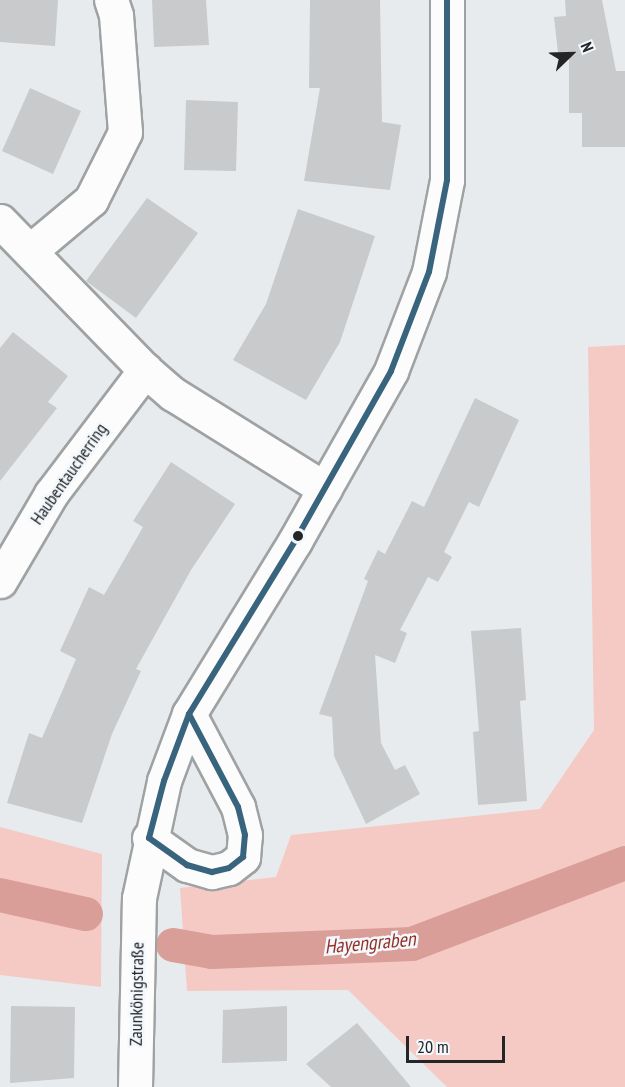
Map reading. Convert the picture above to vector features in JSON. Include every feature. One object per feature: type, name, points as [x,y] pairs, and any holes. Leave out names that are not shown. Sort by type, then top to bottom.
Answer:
[{"type":"street","points":[[111,0],[125,132],[91,200],[11,237],[145,370],[173,394],[325,489]]},
{"type":"street","name":"Zaunkönigstraße","points":[[135,1087],[138,920],[149,838],[164,781],[189,714],[325,489],[391,371],[429,272],[447,180],[447,0]]},
{"type":"street","name":"Haubentaucherring","points":[[0,581],[51,494],[145,370]]},
{"type":"street","points":[[149,838],[187,865],[212,872],[229,868],[243,857],[244,835],[238,807],[189,714]]},
{"type":"shaded area","points":[[625,345],[625,1087],[447,1087],[348,990],[187,991],[180,888],[276,877],[291,835],[540,809],[594,730],[588,347]]},
{"type":"shaded area","points":[[0,827],[102,854],[101,987],[0,975],[0,910],[66,912],[64,903],[0,885]]},
{"type":"shaded area","points":[[0,885],[64,904],[66,912],[0,910]]},
{"type":"building","points":[[0,0],[58,0],[55,46],[0,42]]},
{"type":"building","points":[[152,0],[206,0],[209,45],[154,47]]},
{"type":"building","points":[[310,0],[380,0],[382,122],[401,125],[390,190],[304,181],[320,88],[309,88]]},
{"type":"building","points":[[565,0],[602,0],[616,71],[625,71],[625,147],[582,147],[582,113],[569,113],[569,52],[558,53],[554,17],[566,16]]},
{"type":"building","points":[[30,88],[81,111],[53,174],[2,151]]},
{"type":"building","points":[[186,100],[238,102],[236,171],[184,170]]},
{"type":"building","points":[[147,198],[198,233],[136,318],[86,281]]},
{"type":"building","points":[[298,209],[375,236],[340,342],[306,400],[233,360],[266,304]]},
{"type":"building","points":[[13,332],[68,376],[48,402],[57,408],[0,481],[0,348]]},
{"type":"building","points":[[475,398],[519,420],[479,507],[469,502],[444,552],[452,557],[438,582],[428,577],[400,630],[407,633],[395,663],[375,655],[381,743],[395,770],[405,765],[420,794],[366,824],[334,756],[332,717],[319,714],[368,581],[364,579],[378,550],[385,554],[412,501],[424,507]]},
{"type":"building","points":[[171,462],[235,504],[191,570],[136,669],[141,671],[112,734],[82,823],[7,803],[29,733],[42,738],[76,659],[60,651],[89,587],[104,595],[143,527],[133,521]]},
{"type":"building","points":[[521,628],[526,700],[520,701],[527,801],[478,805],[473,732],[479,731],[471,631]]},
{"type":"building","points":[[11,1006],[75,1007],[74,1078],[10,1083]]},
{"type":"building","points":[[287,1006],[287,1061],[222,1063],[223,1010]]},
{"type":"building","points":[[357,1023],[411,1087],[331,1087],[306,1064]]},
{"type":"waterway","name":"Hayengraben","points":[[173,945],[212,952],[412,944],[625,863]]},
{"type":"waterway","name":"Hayengraben","points":[[0,895],[86,914]]},
{"type":"transit line","points":[[149,838],[164,781],[189,714],[295,541],[391,371],[429,272],[447,180],[447,0]]},
{"type":"transit line","points":[[149,838],[187,865],[212,872],[229,868],[243,857],[245,835],[238,807],[189,714]]}]
